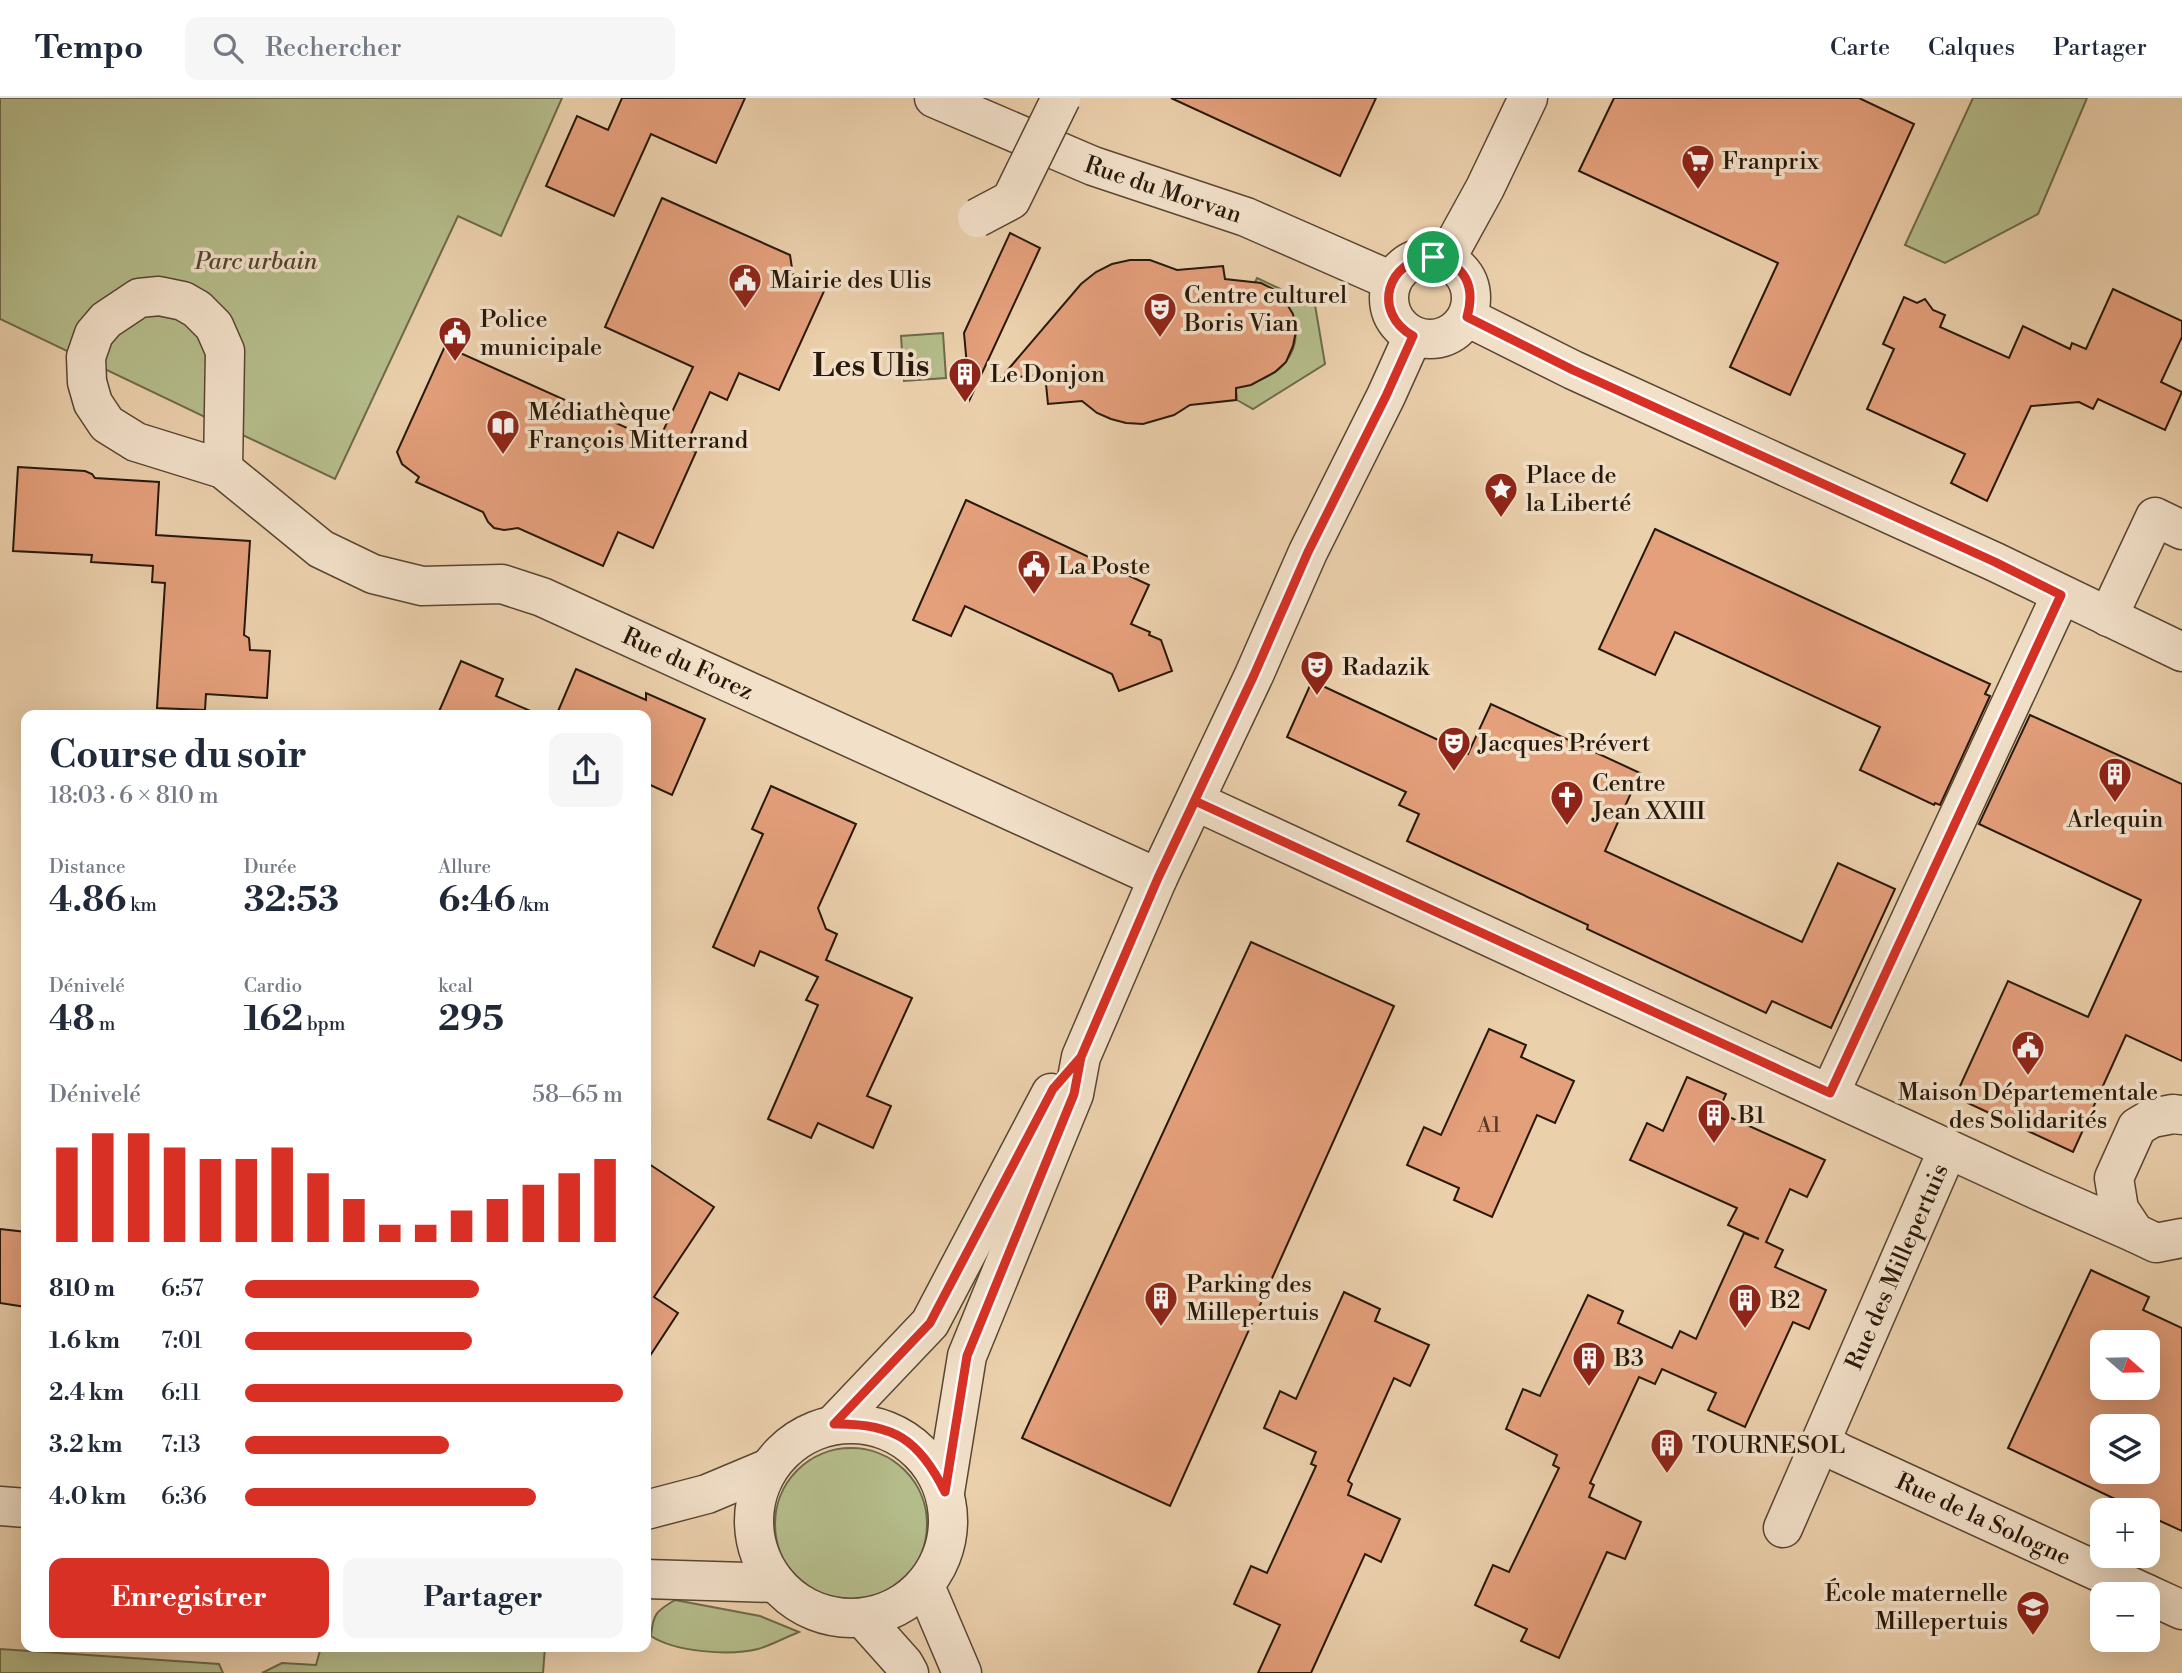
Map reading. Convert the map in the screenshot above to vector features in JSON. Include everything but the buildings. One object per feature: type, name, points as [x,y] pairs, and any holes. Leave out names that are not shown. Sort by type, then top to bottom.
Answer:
[{"type":"street","name":"Rue du Morvan","points":[[934,98],[1093,166],[1245,217],[1392,281]]},
{"type":"street","points":[[977,218],[1011,200],[1061,98]]},
{"type":"street","points":[[1446,259],[1485,188],[1528,98]]},
{"type":"street","points":[[1421,257],[1446,259],[1466,277],[1471,290],[1467,317],[1460,327],[1442,338],[1422,339],[1403,331],[1391,314],[1388,293],[1392,281],[1399,270],[1421,257]]},
{"type":"street","name":"Rue du Forez","points":[[223,469],[225,351],[214,326],[197,309],[183,301],[159,296],[139,298],[106,320],[93,334],[86,357],[93,403],[107,424],[136,442],[223,469],[321,549],[373,574],[422,586],[502,584],[542,597],[1158,878]]},
{"type":"street","points":[[1467,317],[1573,370],[1995,562],[2182,652]]},
{"type":"street","points":[[945,1492],[967,1356],[1074,1094],[1081,1057],[1158,878],[1308,552],[1413,336]]},
{"type":"street","points":[[2108,617],[2155,517],[2182,530]]},
{"type":"street","points":[[1830,1093],[2061,595]]},
{"type":"street","name":"Rue des Millepertuis","points":[[1195,801],[1948,1149],[1783,1528]]},
{"type":"street","points":[[834,1424],[930,1323],[1053,1089],[1081,1057]]},
{"type":"street","points":[[2164,1243],[2119,1209],[2114,1178],[2137,1127],[2152,1118],[2182,1115]]},
{"type":"street","points":[[1948,1149],[2164,1243]]},
{"type":"street","points":[[834,1424],[862,1424],[890,1431],[914,1446],[933,1466],[945,1492],[949,1519],[946,1545],[938,1567],[925,1586],[907,1602],[886,1613],[863,1618],[839,1618],[815,1612],[794,1601],[776,1583],[760,1557],[754,1527],[757,1496],[769,1468],[797,1439],[834,1424]]},
{"type":"street","name":"Rue de la Sologne","points":[[1821,1442],[2121,1582]]},
{"type":"street","points":[[651,1509],[707,1494],[769,1468]]},
{"type":"street","points":[[0,1506],[21,1508]]},
{"type":"street","points":[[0,1532],[21,1534]]},
{"type":"street","points":[[651,1579],[776,1583]]},
{"type":"street","points":[[925,1586],[962,1673]]},
{"type":"street","name":"Rue de la Sologne","points":[[2160,1600],[2182,1610]]},
{"type":"street","points":[[863,1618],[909,1673]]},
{"type":"green space","name":"Parc urbain","points":[[0,98],[562,98],[501,236],[458,216],[335,479],[0,319]]},
{"type":"green space","points":[[1973,98],[2087,98],[2038,214],[1945,263],[1905,245]]},
{"type":"green space","points":[[1257,278],[1315,305],[1325,364],[1253,409],[1237,400],[1236,388],[1262,379],[1279,369],[1290,355],[1296,335],[1293,317],[1288,308],[1270,289],[1255,282]]},
{"type":"green space","points":[[943,333],[946,378],[904,381],[901,336]]},
{"type":"green space","points":[[851,1448],[880,1454],[905,1470],[921,1495],[927,1524],[921,1553],[905,1578],[880,1594],[851,1600],[822,1594],[797,1578],[781,1553],[775,1524],[781,1495],[797,1470],[822,1454]]},
{"type":"green space","points":[[675,1600],[760,1616],[799,1632],[746,1651],[703,1651],[674,1646],[651,1636],[657,1614]]},
{"type":"green space","points":[[0,1649],[219,1664],[223,1673],[0,1673]]},
{"type":"green space","points":[[320,1652],[545,1652],[543,1673],[262,1673],[282,1663],[316,1665]]},
{"type":"place","name":"Franprix","points":[[1698,191]]},
{"type":"place","name":"Mairie des Ulis","points":[[745,310]]},
{"type":"place","name":"Centre culturel Boris Vian","points":[[1160,339]]},
{"type":"place","name":"Police municipale","points":[[455,363]]},
{"type":"place","name":"Le Donjon","points":[[965,404]]},
{"type":"place","name":"Médiathèque François Mitterrand","points":[[503,456]]},
{"type":"place","name":"Place de la Liberté","points":[[1501,519]]},
{"type":"place","name":"La Poste","points":[[1034,596]]},
{"type":"place","name":"Radazik","points":[[1317,697]]},
{"type":"place","name":"Jacques Prévert","points":[[1454,773]]},
{"type":"place","name":"Arlequin","points":[[2115,804]]},
{"type":"place","name":"Centre Jean XXIII","points":[[1567,827]]},
{"type":"place","name":"Maison Départementale des Solidarités","points":[[2028,1077]]},
{"type":"place","name":"B1","points":[[1714,1145]]},
{"type":"place","name":"Parking des Millepertuis","points":[[1161,1328]]},
{"type":"place","name":"B2","points":[[1745,1330]]},
{"type":"place","name":"B3","points":[[1589,1388]]},
{"type":"place","name":"TOURNESOL","points":[[1667,1475]]},
{"type":"place","name":"École maternelle Millepertuis","points":[[2033,1637]]},
{"type":"district","name":"Les Ulis","points":[[871,365]]},
{"type":"route","points":[[1433,257],[1421,257],[1409,262],[1399,270],[1392,281],[1388,293],[1391,314],[1403,331],[1413,336],[1308,552],[1254,675],[1158,878],[1081,1057],[1053,1089],[930,1323],[834,1424],[862,1424],[890,1431],[914,1446],[933,1466],[945,1492],[967,1356],[1074,1094],[1081,1057],[1144,910],[1158,878],[1195,801],[1830,1093],[2061,595],[1995,562],[1573,370],[1467,317],[1471,290],[1466,277],[1446,259],[1433,257]]}]
